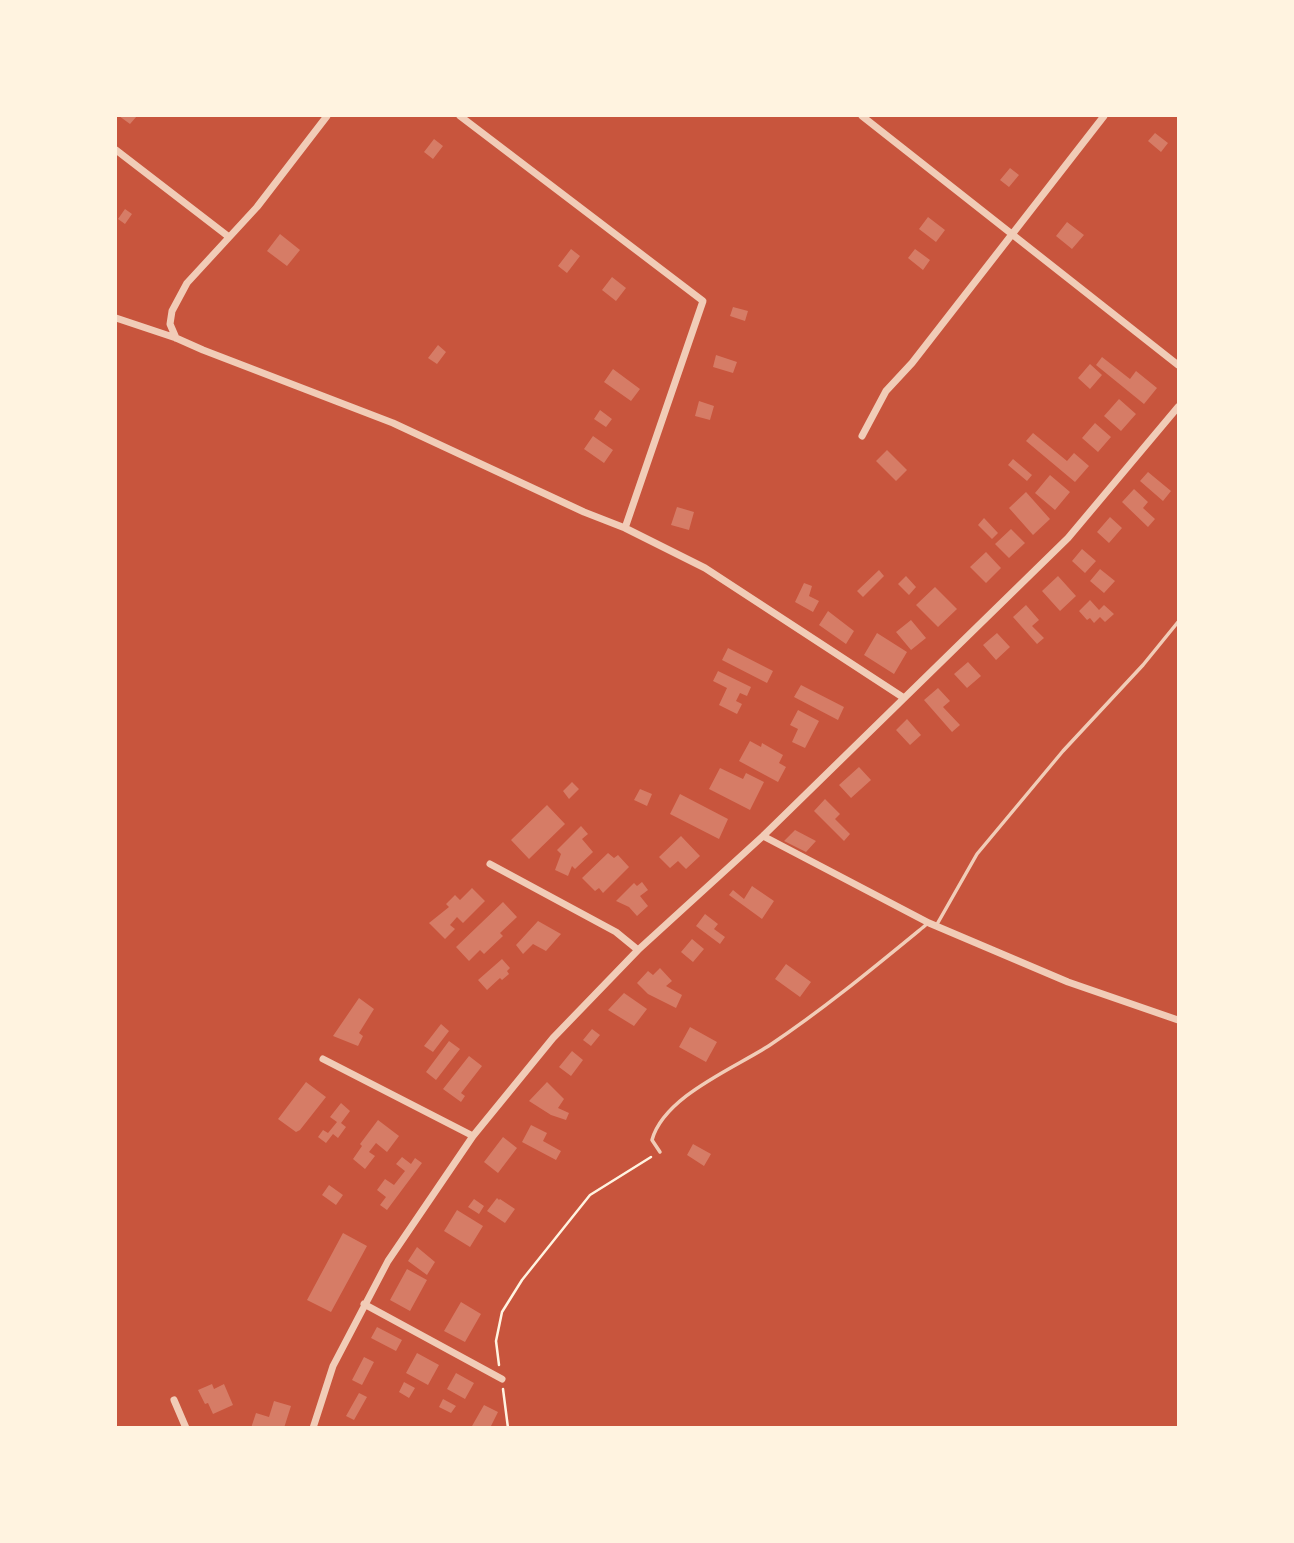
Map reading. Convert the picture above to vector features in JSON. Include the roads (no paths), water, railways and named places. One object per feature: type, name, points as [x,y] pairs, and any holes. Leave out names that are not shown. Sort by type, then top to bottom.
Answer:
[{"type":"street","points":[[176,338],[170,324],[172,310],[187,283],[257,207],[327,116]]},
{"type":"street","points":[[460,116],[703,301],[625,528]]},
{"type":"street","points":[[862,116],[1178,365]]},
{"type":"street","points":[[862,436],[886,391],[912,363],[1104,116]]},
{"type":"street","points":[[116,150],[229,237]]},
{"type":"street","points":[[116,318],[176,338],[393,423],[625,528],[705,568],[904,698]]},
{"type":"street","points":[[313,1427],[334,1366],[388,1261],[473,1136],[553,1038],[638,950],[763,836],[1068,538],[1178,407]]},
{"type":"street","points":[[763,836],[932,924],[1068,982],[1178,1020]]},
{"type":"street","points":[[490,864],[616,932],[638,950]]},
{"type":"street","points":[[323,1059],[473,1136]]},
{"type":"street","points":[[365,1304],[502,1379]]},
{"type":"street","points":[[174,1400],[186,1427]]},
{"type":"lane","points":[[660,1152],[652,1140],[655,1126],[701,1085],[769,1046],[932,924],[977,854],[1063,751],[1143,665],[1178,622]]}]
